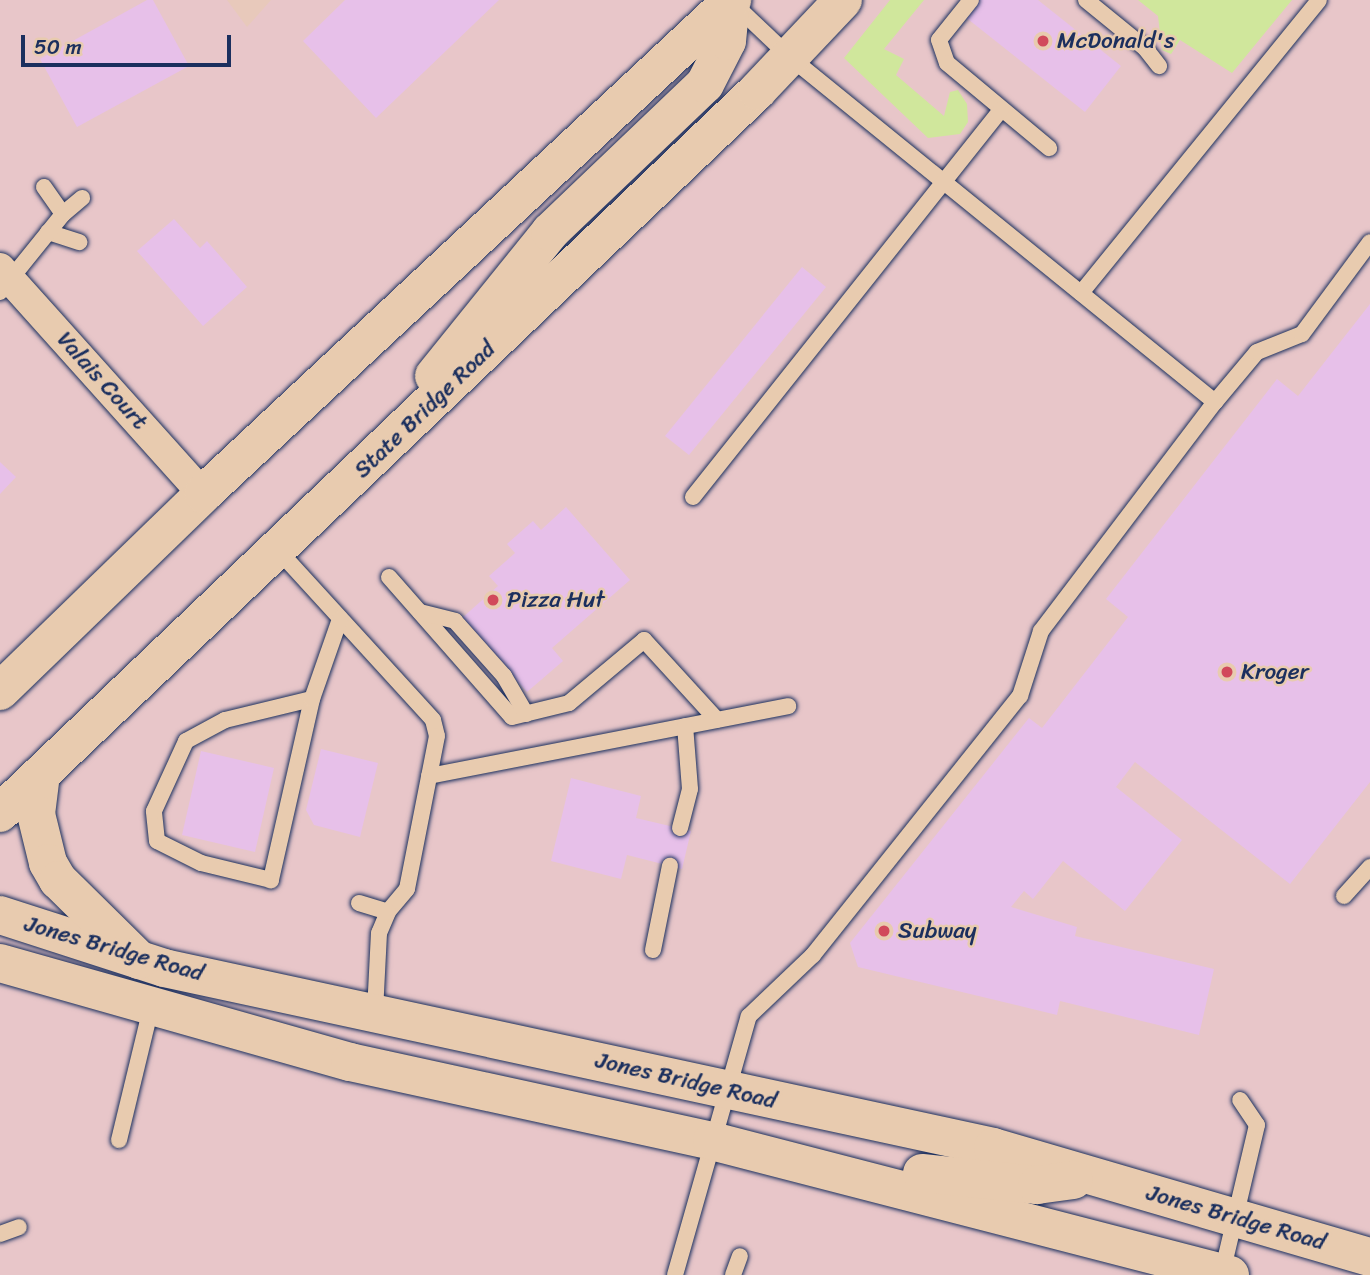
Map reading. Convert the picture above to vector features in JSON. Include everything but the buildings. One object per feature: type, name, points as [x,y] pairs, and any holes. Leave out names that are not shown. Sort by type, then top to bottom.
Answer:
[{"type":"main road","points":[[376,456],[465,333],[550,232],[705,84],[727,41],[731,0]]},
{"type":"main road","points":[[0,691],[203,494],[731,0]]},
{"type":"main road","points":[[791,58],[805,0]]},
{"type":"main road","name":"State Bridge Road","points":[[0,813],[791,58],[843,0]]},
{"type":"main road","points":[[41,774],[36,814],[48,863],[58,880],[139,960]]},
{"type":"main road","name":"Jones Bridge Road","points":[[0,915],[139,960],[953,1138],[1370,1257]]},
{"type":"main road","name":"Jones Bridge Road","points":[[0,963],[151,1008],[452,1084],[712,1141],[1226,1274]]},
{"type":"main road","points":[[452,1084],[488,1074],[555,1077],[681,1104],[726,1090]]},
{"type":"main road","points":[[712,1141],[776,1135],[936,1177],[1037,1185],[1093,1177]]},
{"type":"street","name":"Valais Court","points":[[4,280],[203,494]]},
{"type":"lane","points":[[731,0],[791,58],[1215,401]]},
{"type":"lane","points":[[971,0],[939,40],[947,63],[1049,148]]},
{"type":"lane","points":[[1086,0],[1145,48],[1160,66]]},
{"type":"lane","points":[[1081,293],[1319,0]]},
{"type":"lane","points":[[693,497],[1001,110]]},
{"type":"lane","points":[[44,187],[63,214]]},
{"type":"lane","points":[[4,280],[63,214],[82,198]]},
{"type":"lane","points":[[48,232],[79,242]]},
{"type":"lane","points":[[678,1274],[726,1090],[750,1016],[813,955],[1020,696],[1041,631],[1215,401],[1257,352],[1302,334],[1370,242]]},
{"type":"lane","points":[[278,550],[433,720],[437,736],[407,889],[388,912],[374,960],[375,1011]]},
{"type":"lane","points":[[389,577],[512,717],[569,703],[644,640],[717,720]]},
{"type":"lane","points":[[312,699],[225,720],[186,741],[154,811],[157,841],[201,863],[271,880],[312,699],[340,619]]},
{"type":"lane","points":[[429,776],[788,706]]},
{"type":"lane","points":[[680,828],[690,789],[685,726]]},
{"type":"lane","points":[[653,950],[670,866]]},
{"type":"lane","points":[[1344,896],[1370,867]]},
{"type":"lane","points":[[359,903],[388,912]]},
{"type":"lane","points":[[119,1140],[151,1008]]},
{"type":"lane","points":[[1226,1274],[1257,1125],[1240,1100]]},
{"type":"lane","points":[[0,1234],[19,1227]]},
{"type":"lane","points":[[733,1275],[740,1256]]},
{"type":"shaded area","points":[[0,0],[227,0],[247,27],[271,0],[1370,0],[1370,1275],[0,1275]]},
{"type":"green space","points":[[890,0],[924,0],[884,49],[904,59],[896,75],[944,116],[950,92],[958,90],[967,104],[968,122],[960,134],[928,138],[844,58]]},
{"type":"green space","points":[[1138,0],[1292,0],[1232,73],[1180,40],[1171,54],[1162,50],[1158,16]]},
{"type":"place","name":"McDonald's","points":[[1043,41]]},
{"type":"place","name":"Pizza Hut","points":[[493,600]]},
{"type":"place","name":"Kroger","points":[[1227,672]]},
{"type":"place","name":"Subway","points":[[884,931]]}]
